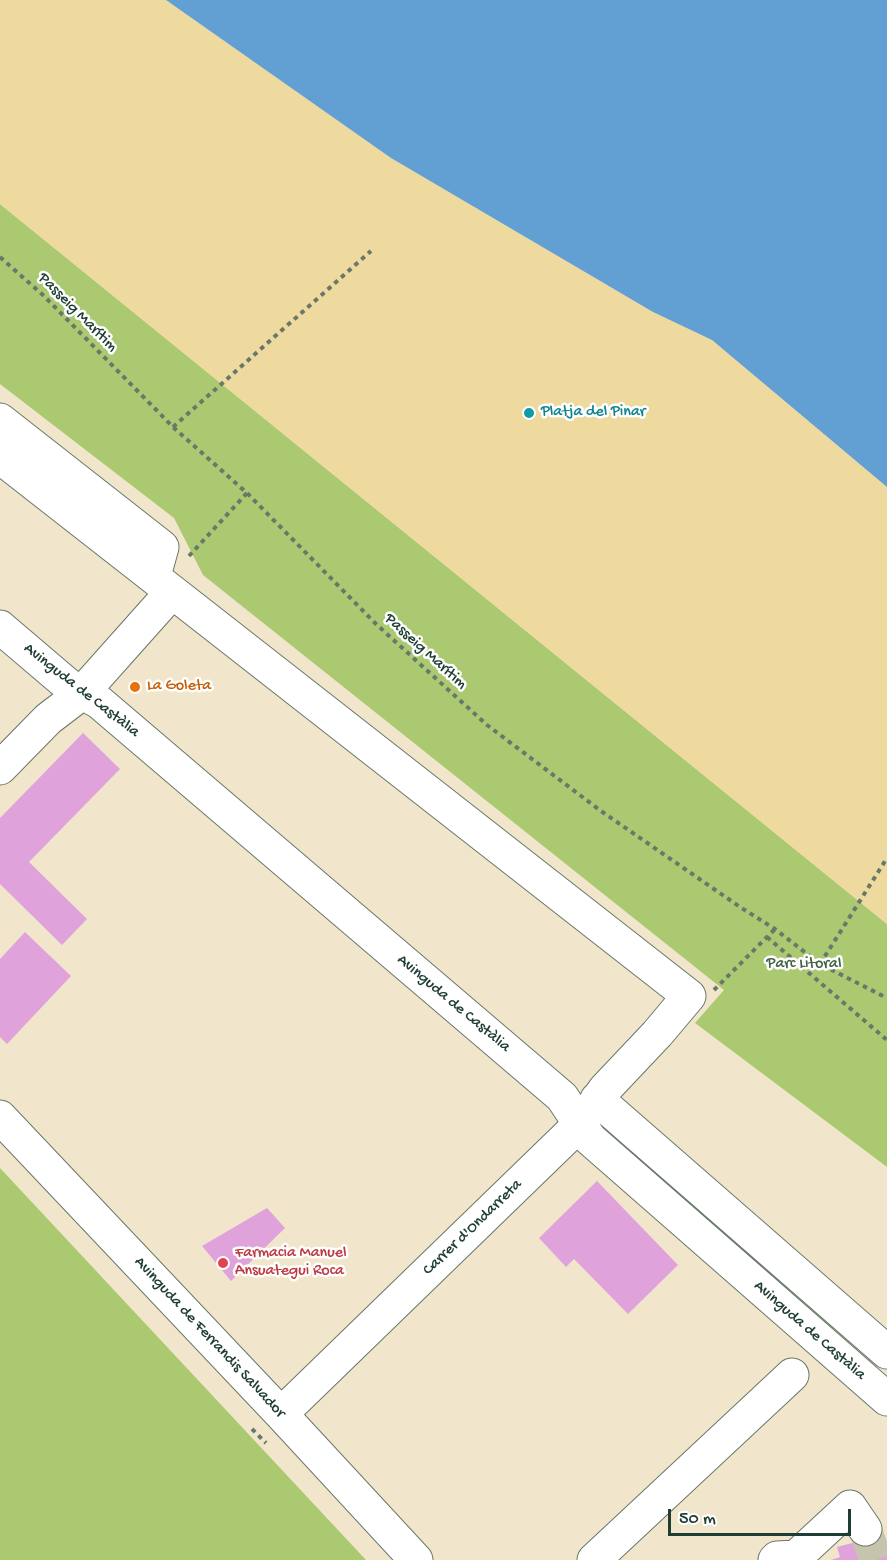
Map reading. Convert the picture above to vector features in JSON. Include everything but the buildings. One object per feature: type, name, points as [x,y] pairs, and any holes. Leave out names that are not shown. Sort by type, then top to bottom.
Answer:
[{"type":"street","points":[[0,420],[162,548],[163,584],[82,693],[48,719],[0,768]]},
{"type":"street","points":[[0,457],[163,584]]},
{"type":"street","name":"Carrer d'Ondarreta","points":[[163,584],[689,996],[605,1089],[589,1112],[281,1414]]},
{"type":"street","name":"Avinguda de Castàlia","points":[[0,627],[68,685],[99,702],[562,1097],[589,1112],[887,1352]]},
{"type":"street","name":"Avinguda de Castàlia","points":[[589,1112],[590,1139],[887,1399]]},
{"type":"street","name":"Avinguda de Ferrandis Salvador","points":[[0,1117],[416,1560]]},
{"type":"street","points":[[594,1560],[792,1375]]},
{"type":"street","points":[[775,1560],[796,1557],[850,1507],[865,1529]]},
{"type":"path","points":[[173,427],[371,251]]},
{"type":"path","name":"Passeig Marítim","points":[[0,257],[44,296],[173,427],[247,493],[376,624],[488,725],[601,811],[741,908],[776,929],[820,964],[887,999]]},
{"type":"path","points":[[820,964],[887,858]]},
{"type":"path","points":[[708,996],[776,929]]},
{"type":"path","points":[[767,937],[887,1041]]},
{"type":"green space","name":"Parc Litoral","points":[[0,204],[887,924],[887,1167],[695,1023],[724,990],[203,575],[174,518],[0,384]]},
{"type":"green space","points":[[0,1168],[366,1560],[0,1560]]},
{"type":"sand","name":"Platja del Pinar","points":[[0,0],[166,0],[391,158],[653,312],[712,340],[887,487],[887,924],[0,204]]},
{"type":"water","points":[[166,0],[887,0],[887,487],[712,340],[653,312],[391,158]]},
{"type":"tunnel","points":[[865,1529],[876,1560]]},
{"type":"place","name":"Platja del Pinar","points":[[529,413]]},
{"type":"place","name":"La Goleta","points":[[135,687]]},
{"type":"place","name":"Farmacia Manuel Ansuategui Roca","points":[[223,1263]]}]
